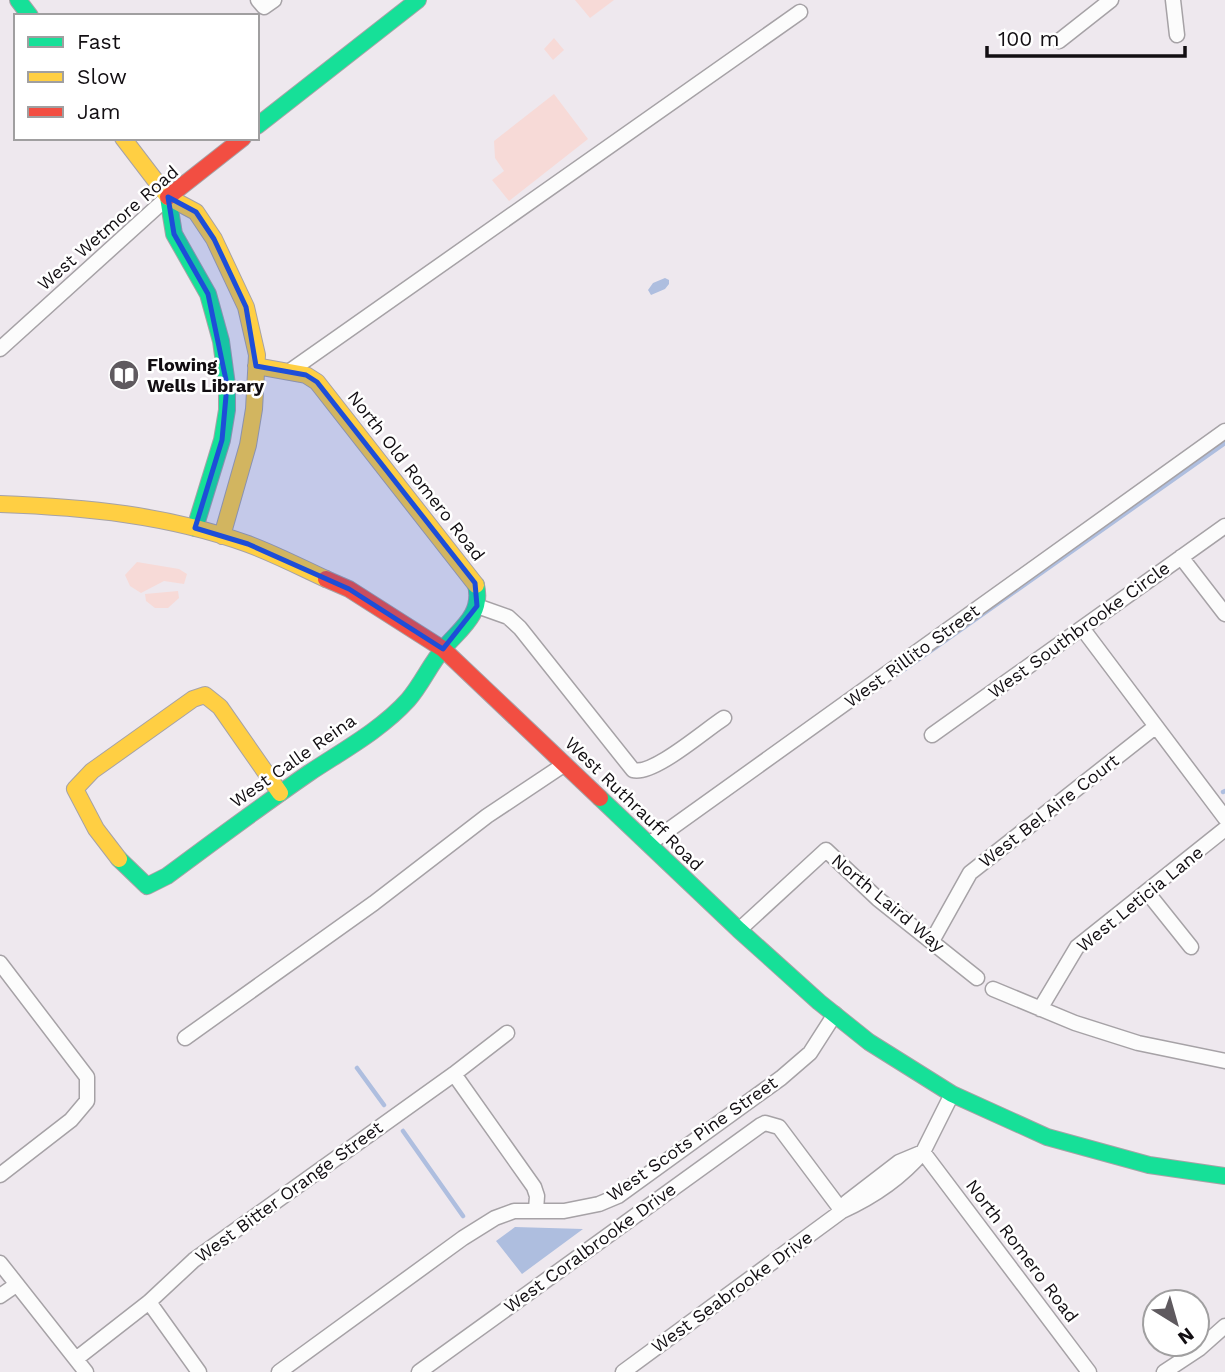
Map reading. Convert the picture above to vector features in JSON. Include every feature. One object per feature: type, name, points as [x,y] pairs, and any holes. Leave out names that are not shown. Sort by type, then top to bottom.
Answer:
[{"type":"street","points":[[259,124],[418,0]]},
{"type":"street","points":[[1059,41],[1111,0]]},
{"type":"street","points":[[1173,0],[1177,35]]},
{"type":"street","points":[[290,371],[800,12]]},
{"type":"street","points":[[125,140],[168,197],[196,212],[214,239],[246,307],[257,355],[254,408],[248,445],[222,536]]},
{"type":"street","name":"West Wetmore Road","points":[[0,349],[168,197],[240,140]]},
{"type":"street","points":[[168,197],[174,234],[208,294],[221,341],[227,385],[227,410],[222,440],[195,528]]},
{"type":"street","name":"North Old Romero Road","points":[[256,366],[306,375],[317,382],[475,583],[477,606]]},
{"type":"street","name":"West Rillito Street","points":[[649,844],[1225,431]]},
{"type":"street","name":"West Ruthrauff Road","points":[[0,504],[127,514],[195,528],[248,544],[349,589],[443,649],[739,930],[869,1042],[952,1094],[1047,1137],[1149,1164],[1225,1176]]},
{"type":"street","name":"West Southbrooke Circle","points":[[932,735],[1225,526]]},
{"type":"street","points":[[1181,557],[1225,614]]},
{"type":"street","points":[[443,649],[467,624],[477,606],[508,617],[520,628],[633,770],[640,772],[654,767],[723,718]]},
{"type":"street","points":[[1082,628],[1225,818]]},
{"type":"street","name":"West Calle Reina","points":[[280,793],[220,707],[205,695],[193,699],[92,772],[75,789],[82,809],[134,877],[148,886],[167,876],[386,720],[408,699],[443,649]]},
{"type":"street","name":"West Bel Aire Court","points":[[932,941],[970,873],[1156,727]]},
{"type":"street","points":[[185,1038],[374,903],[487,816],[565,764]]},
{"type":"street","name":"West Leticia Lane","points":[[1040,1009],[1077,947],[1225,830]]},
{"type":"street","name":"North Laird Way","points":[[739,930],[826,850],[878,900],[977,978]]},
{"type":"street","points":[[1147,892],[1191,947]]},
{"type":"street","points":[[0,963],[87,1077],[87,1101],[71,1121],[0,1175]]},
{"type":"street","points":[[993,989],[1040,1009],[1138,1043],[1225,1061]]},
{"type":"street","name":"West Scots Pine Street","points":[[279,1372],[463,1238],[495,1218],[514,1211],[564,1211],[618,1196],[781,1078],[810,1053],[835,1014]]},
{"type":"street","name":"West Bitter Orange Street","points":[[76,1359],[149,1302],[194,1260],[507,1033]]},
{"type":"street","points":[[454,1074],[534,1186],[537,1196],[536,1210]]},
{"type":"street","points":[[923,1152],[952,1094]]},
{"type":"street","name":"West Coralbrooke Drive","points":[[419,1372],[761,1125],[779,1127],[842,1212]]},
{"type":"street","name":"West Seabrooke Drive","points":[[623,1372],[842,1212],[847,1202],[899,1162],[923,1152]]},
{"type":"street","name":"North Romero Road","points":[[923,1152],[1089,1372]]},
{"type":"street","points":[[0,1263],[86,1372]]},
{"type":"street","points":[[0,1296],[16,1285]]},
{"type":"street","points":[[149,1302],[200,1372]]},
{"type":"street","points":[[1164,1372],[1199,1349],[1225,1326]]},
{"type":"highlighted area","points":[[168,197],[196,212],[214,239],[246,307],[256,366],[306,375],[317,382],[475,583],[477,606],[443,649],[349,589],[248,544],[195,528],[222,440],[227,385],[208,294],[174,234]]},
{"type":"shaded area","points":[[575,0],[614,0],[590,18]]},
{"type":"shaded area","points":[[554,38],[564,50],[553,60],[544,49]]},
{"type":"shaded area","points":[[554,94],[588,139],[509,201],[492,180],[504,171],[495,158],[494,141]]},
{"type":"shaded area","points":[[137,562],[179,569],[187,574],[184,584],[164,581],[141,593],[130,586],[125,575]]},
{"type":"shaded area","points":[[178,591],[179,598],[168,608],[155,608],[146,601],[145,594]]},
{"type":"water","points":[[665,278],[669,280],[669,284],[665,289],[651,295],[648,290],[653,283]]},
{"type":"water","points":[[515,1227],[583,1229],[522,1274],[496,1241]]},
{"type":"waterway","points":[[898,674],[1225,443]]},
{"type":"waterway","points":[[357,1068],[384,1105]]},
{"type":"waterway","points":[[403,1131],[463,1216]]},
{"type":"traffic: fast","points":[[18,0],[28,14]]},
{"type":"traffic: fast","points":[[259,124],[418,0]]},
{"type":"traffic: fast","points":[[168,197],[174,234],[208,294],[221,341],[227,385],[227,410],[222,440],[195,528]]},
{"type":"traffic: fast","points":[[119,859],[147,886],[167,876],[291,785],[374,730],[408,700],[439,654],[469,620],[476,604],[476,585]]},
{"type":"traffic: fast","points":[[600,798],[819,1002],[869,1042],[952,1094],[1047,1137],[1149,1165],[1225,1176]]},
{"type":"traffic: slow","points":[[125,140],[168,197],[196,212],[214,239],[246,307],[257,355],[254,409],[248,445],[222,536]]},
{"type":"traffic: slow","points":[[256,366],[306,375],[317,382],[476,585]]},
{"type":"traffic: slow","points":[[0,504],[95,510],[188,526],[248,544],[326,579]]},
{"type":"traffic: slow","points":[[119,859],[96,829],[75,789],[92,771],[193,699],[205,695],[220,707],[280,793]]},
{"type":"traffic: jam","points":[[168,197],[240,140]]},
{"type":"traffic: jam","points":[[326,579],[349,589],[443,649],[600,798]]},
{"type":"place","name":"Flowing Wells Library","points":[[124,375]]}]
